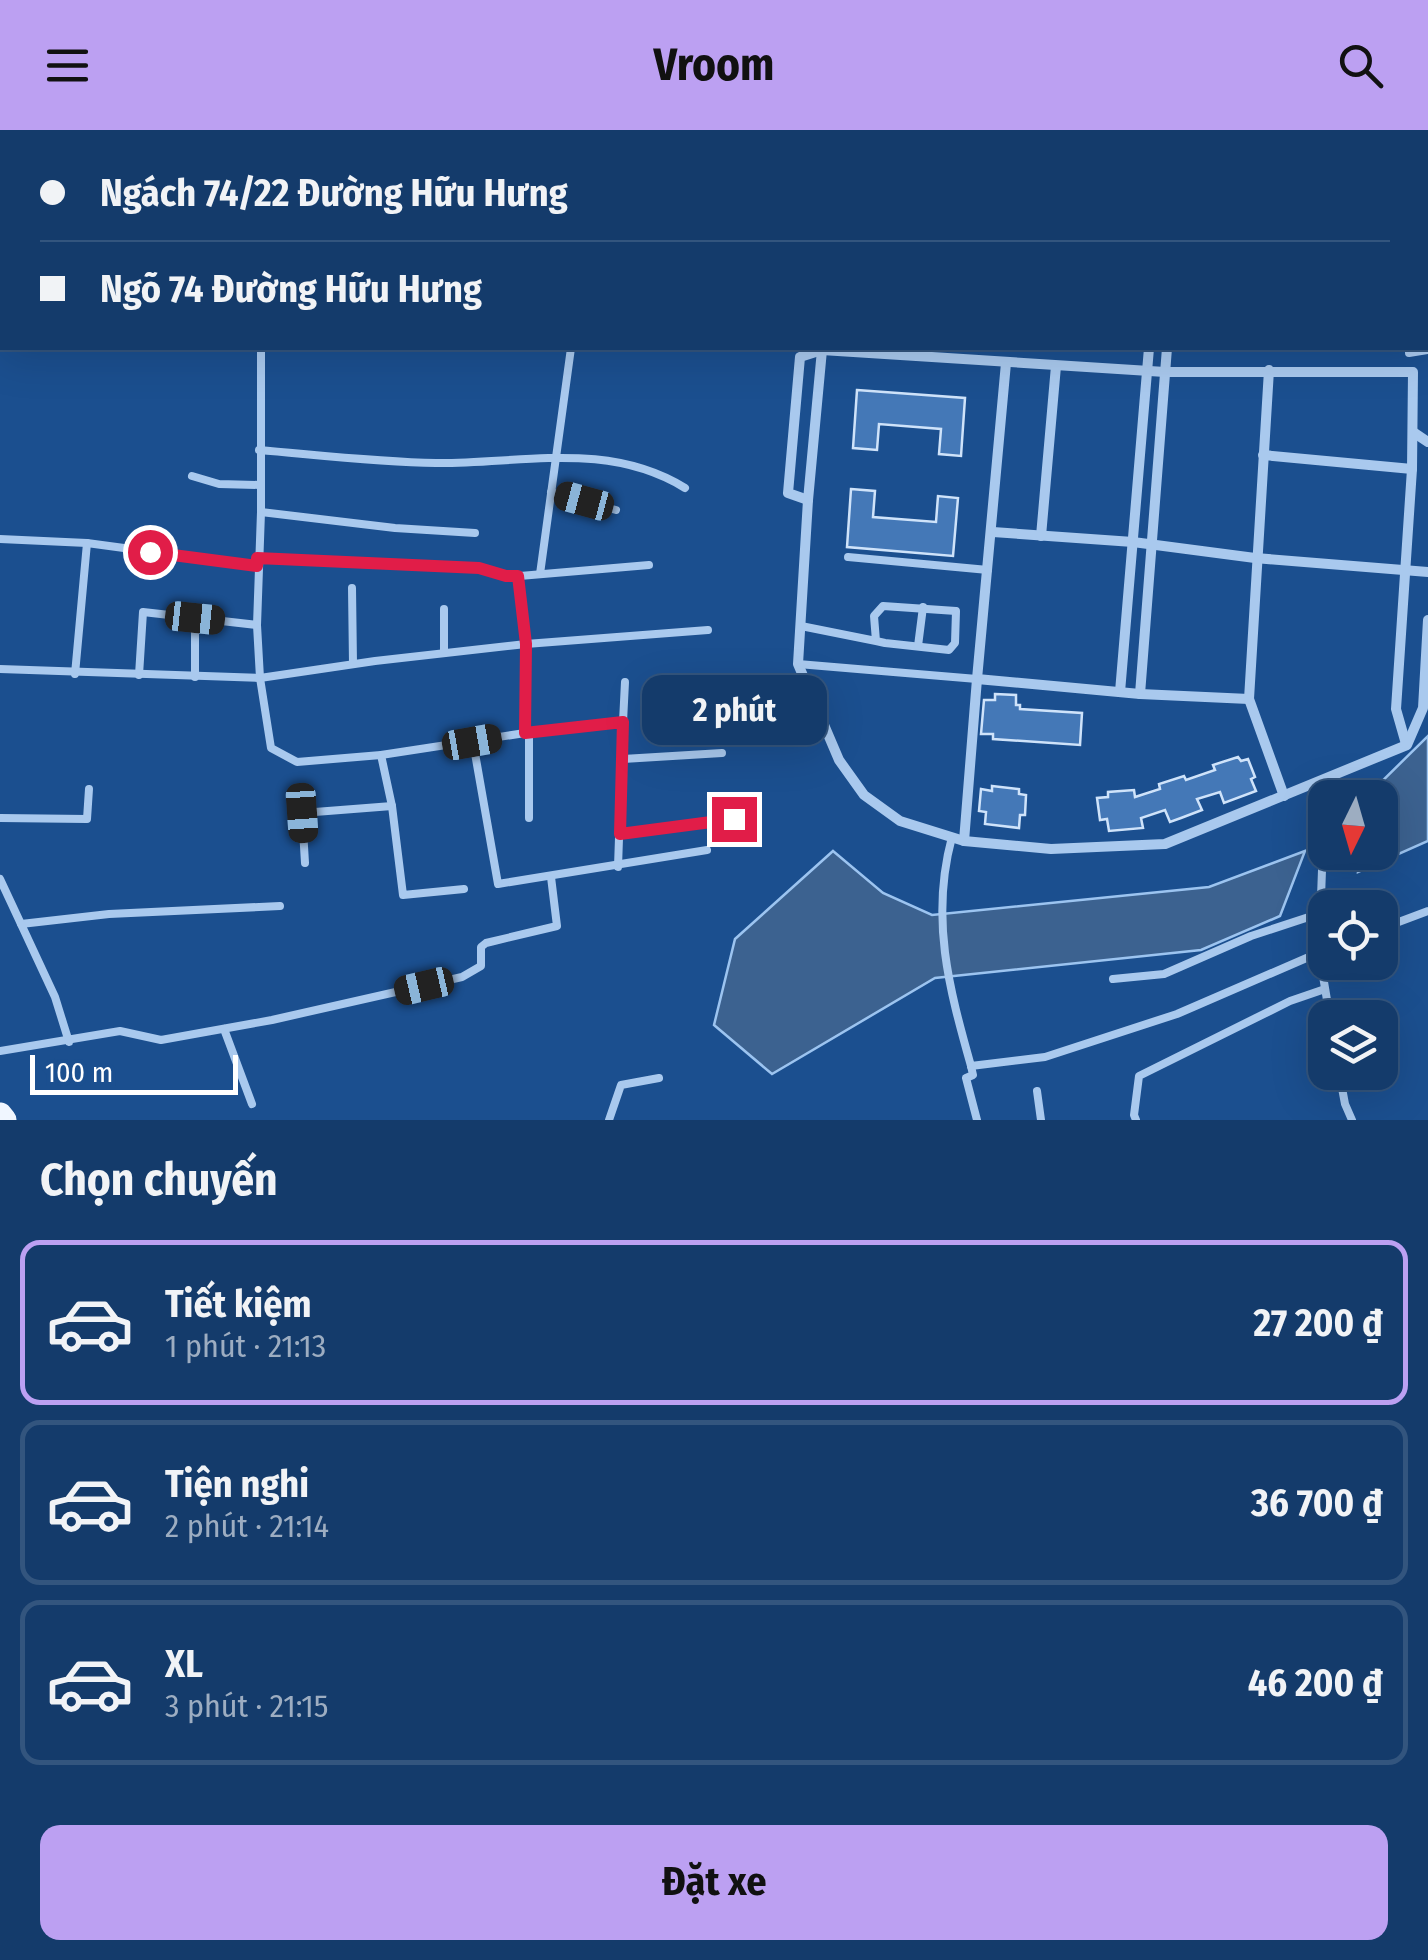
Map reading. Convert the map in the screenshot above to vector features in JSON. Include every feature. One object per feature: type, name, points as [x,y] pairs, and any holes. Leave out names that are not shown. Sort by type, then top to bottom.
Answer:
[{"type":"street","points":[[822,350],[798,664],[838,760],[864,795],[900,821],[958,839],[1051,850],[1166,844],[1407,745],[1423,708],[1428,620]]},
{"type":"street","points":[[808,500],[788,493],[791,440],[800,357],[822,350],[1166,372],[1413,372],[1412,469],[1396,708],[1407,745]]},
{"type":"street","points":[[1120,692],[1150,350]]},
{"type":"street","points":[[1140,694],[1167,350]]},
{"type":"street","points":[[958,839],[978,679],[1006,363]]},
{"type":"street","points":[[1041,536],[1056,366]]},
{"type":"street","points":[[1269,370],[1248,699],[1284,796]]},
{"type":"street","points":[[1413,432],[1428,442]]},
{"type":"street","points":[[1263,456],[1412,469]]},
{"type":"street","points":[[992,532],[1428,572]]},
{"type":"street","points":[[978,679],[1248,699]]},
{"type":"lane","points":[[261,350],[256,626],[271,748],[297,762],[381,755],[623,722]]},
{"type":"lane","points":[[540,574],[572,350]]},
{"type":"lane","points":[[1409,350],[1428,350]]},
{"type":"lane","points":[[791,440],[813,442]]},
{"type":"lane","points":[[259,450],[474,464],[556,455],[664,475],[685,488]]},
{"type":"lane","points":[[192,476],[219,484],[260,485]]},
{"type":"lane","points":[[551,492],[616,510]]},
{"type":"lane","points":[[261,512],[396,528],[475,532]]},
{"type":"lane","points":[[0,538],[257,562],[479,568],[506,576],[649,565]]},
{"type":"lane","points":[[75,674],[88,544]]},
{"type":"lane","points":[[848,557],[988,570]]},
{"type":"lane","points":[[518,576],[526,644],[529,818]]},
{"type":"lane","points":[[352,588],[354,664]]},
{"type":"lane","points":[[800,626],[876,641],[950,650],[956,643],[956,611],[883,606],[874,616],[876,641]]},
{"type":"lane","points":[[918,646],[922,607]]},
{"type":"lane","points":[[444,609],[444,653]]},
{"type":"lane","points":[[140,675],[144,612],[256,626]]},
{"type":"lane","points":[[195,618],[195,677]]},
{"type":"lane","points":[[0,669],[260,678],[526,644],[708,630]]},
{"type":"lane","points":[[798,664],[978,679]]},
{"type":"lane","points":[[618,866],[625,682]]},
{"type":"lane","points":[[472,742],[498,884],[707,850]]},
{"type":"lane","points":[[623,758],[722,752]]},
{"type":"lane","points":[[381,755],[392,806],[402,895],[464,889]]},
{"type":"lane","points":[[0,818],[87,820],[89,790]]},
{"type":"lane","points":[[305,863],[302,813],[392,806]]},
{"type":"lane","points":[[620,834],[734,819]]},
{"type":"lane","points":[[958,839],[940,902],[942,942],[971,1066],[972,1075],[966,1078],[977,1120]]},
{"type":"lane","points":[[1321,890],[1322,870]]},
{"type":"lane","points":[[0,1052],[120,1031],[161,1040],[462,977],[481,966],[481,947],[486,943],[557,926],[550,877]]},
{"type":"lane","points":[[0,879],[55,997],[69,1042]]},
{"type":"lane","points":[[21,924],[109,914],[280,906]]},
{"type":"lane","points":[[1398,923],[1428,912]]},
{"type":"lane","points":[[1113,979],[1164,974],[1251,936],[1308,917]]},
{"type":"lane","points":[[971,1066],[1045,1057],[1158,1020],[1308,957]]},
{"type":"lane","points":[[1324,980],[1327,1000]]},
{"type":"lane","points":[[1135,1118],[1139,1076],[1290,1000],[1325,989]]},
{"type":"lane","points":[[224,1029],[252,1104]]},
{"type":"lane","points":[[609,1120],[621,1085],[659,1078]]},
{"type":"lane","points":[[1344,1090],[1352,1120]]},
{"type":"lane","points":[[1038,1091],[1041,1120]]},
{"type":"water","points":[[1428,736],[1428,841],[1398,854],[1398,780],[1383,780]]},
{"type":"water","points":[[833,851],[883,893],[932,915],[1209,887],[1305,851],[1280,916],[1201,950],[935,978],[772,1074],[714,1025],[735,939]]},
{"type":"building","points":[[857,390],[965,398],[961,456],[939,454],[941,429],[879,424],[877,450],[853,448]]},
{"type":"building","points":[[851,489],[875,491],[873,517],[936,522],[938,496],[958,498],[953,556],[847,547]]},
{"type":"building","points":[[995,694],[1016,695],[1020,709],[1082,713],[1080,745],[993,739],[993,734],[981,734],[984,700],[995,700]]},
{"type":"building","points":[[1238,757],[1241,761],[1248,759],[1256,791],[1224,803],[1220,792],[1197,799],[1202,810],[1170,822],[1165,810],[1141,818],[1143,828],[1109,831],[1107,819],[1100,820],[1097,798],[1108,797],[1108,792],[1134,790],[1135,797],[1160,789],[1159,784],[1215,770],[1213,765]]},
{"type":"building","points":[[992,786],[1019,789],[1019,794],[1026,795],[1025,815],[1020,815],[1019,828],[985,824],[986,812],[979,811],[981,789],[992,791]]},
{"type":"route","points":[[150,552],[257,566],[257,558],[479,568],[518,576],[526,644],[525,733],[623,722],[620,834],[734,819]]}]
